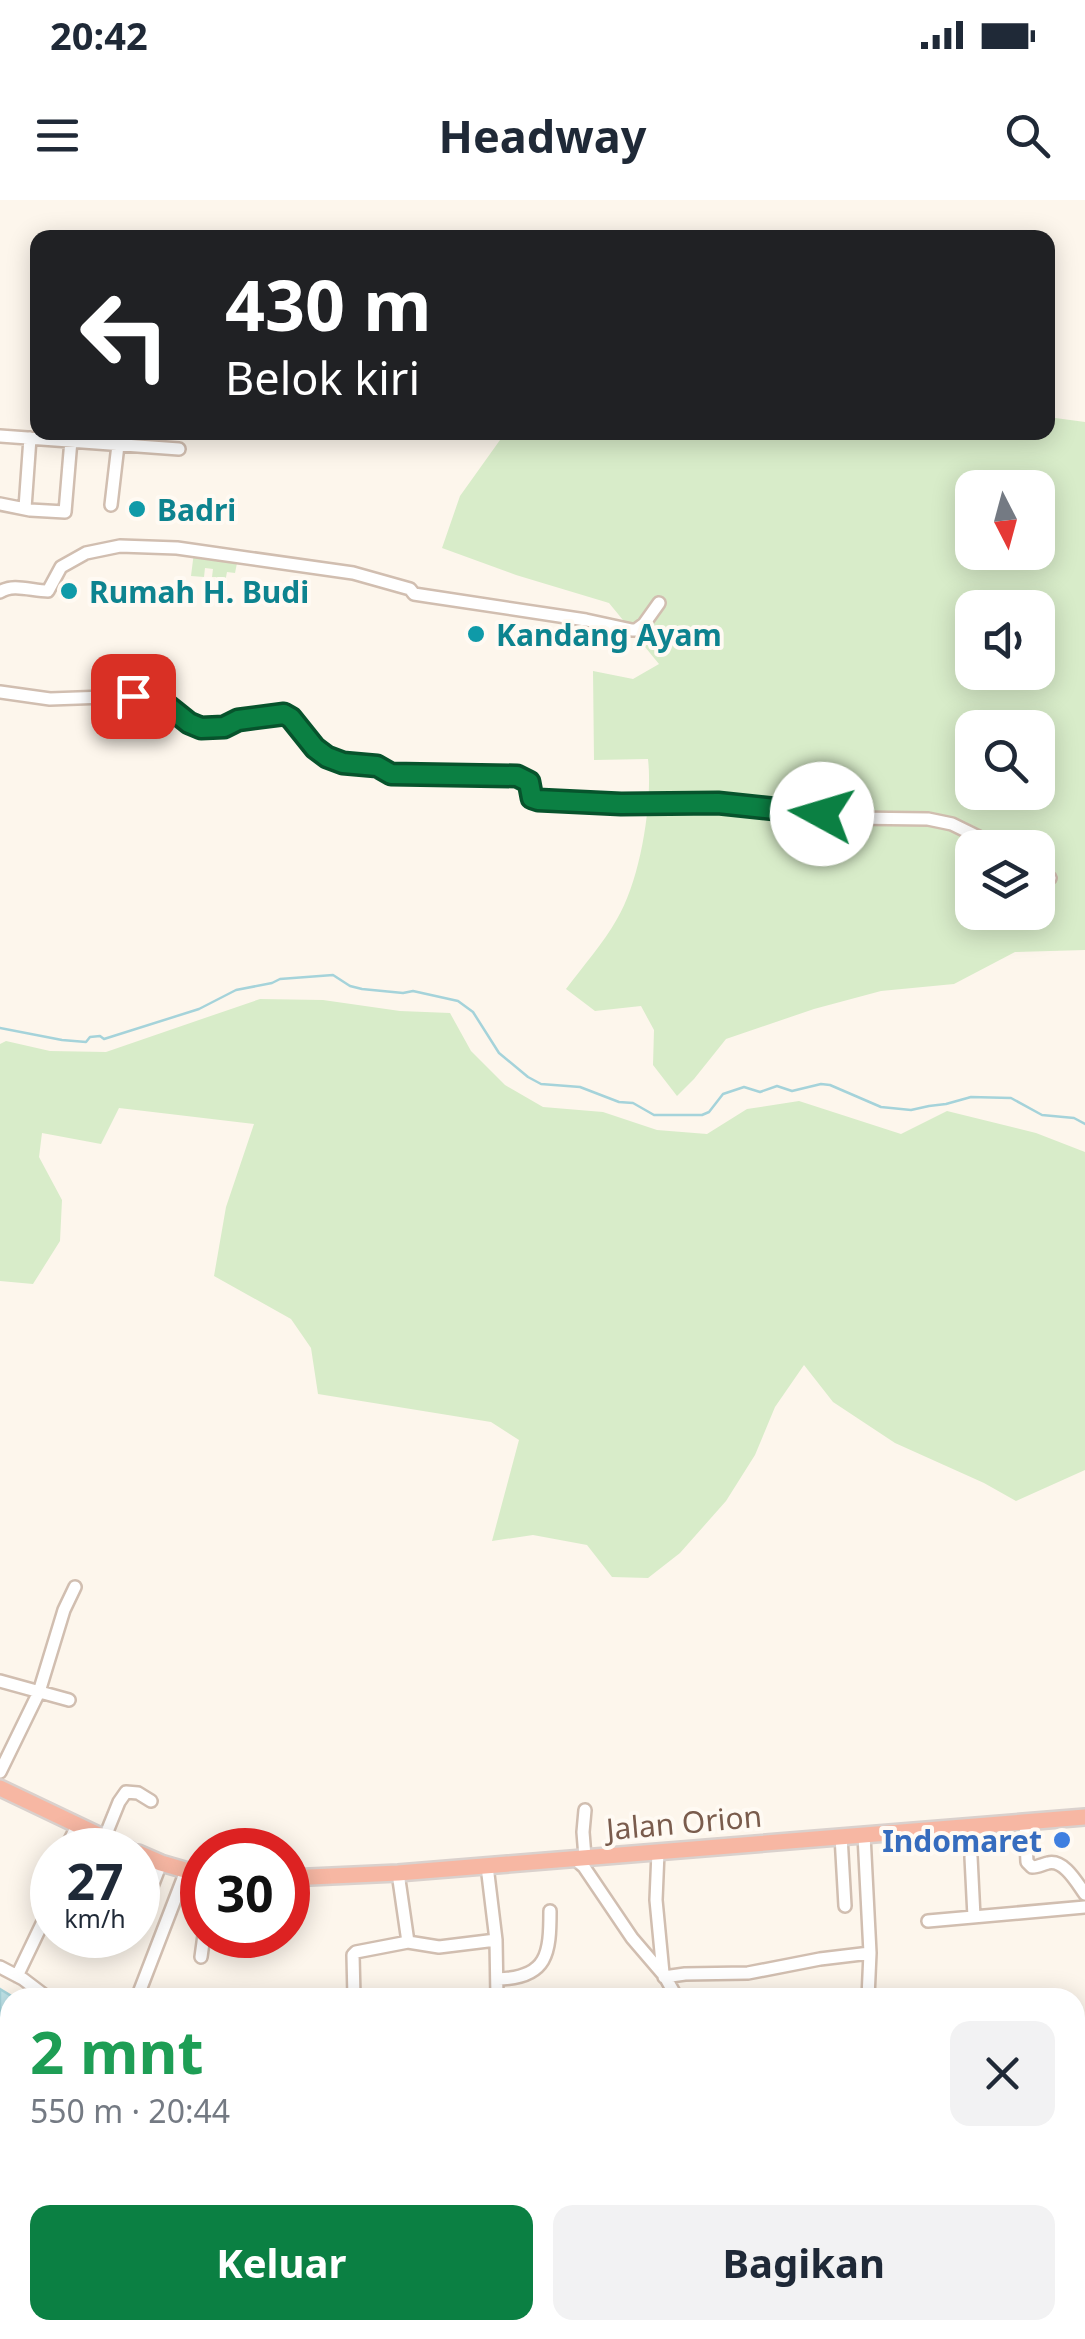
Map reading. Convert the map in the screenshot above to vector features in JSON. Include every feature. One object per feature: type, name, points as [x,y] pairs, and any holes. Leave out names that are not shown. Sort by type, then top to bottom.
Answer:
[{"type":"highway","points":[[0,1788],[81,1828]]},
{"type":"highway","name":"Jalan Orion","points":[[310,1877],[1085,1817]]},
{"type":"highway","points":[[161,1863],[180,1869]]},
{"type":"street","points":[[0,436],[30,438],[25,508]]},
{"type":"street","points":[[0,504],[64,512],[71,440],[179,449]]},
{"type":"street","points":[[111,505],[118,444]]},
{"type":"street","points":[[0,592],[5,588],[48,590],[61,567],[86,553],[120,546],[176,548],[353,573],[410,589],[414,594],[632,630],[644,624],[660,603]]},
{"type":"street","points":[[0,692],[50,699],[151,699],[164,703],[201,728],[284,714],[320,753],[343,763],[377,766],[391,774],[517,776],[529,782],[532,798],[538,800],[718,803],[852,818],[928,819],[964,830]]},
{"type":"street","points":[[0,1772],[38,1692],[75,1588]]},
{"type":"street","points":[[0,1680],[69,1700]]},
{"type":"street","points":[[108,1828],[126,1792],[152,1800]]},
{"type":"street","points":[[585,1810],[580,1858],[584,1867],[671,1988]]},
{"type":"street","points":[[1025,1822],[1027,1862],[1032,1867],[1058,1863],[1085,1894]]},
{"type":"street","points":[[864,1835],[868,1988]]},
{"type":"street","points":[[841,1836],[845,1906]]},
{"type":"street","points":[[658,1852],[656,1900],[663,1975]]},
{"type":"street","points":[[971,1858],[974,1917]]},
{"type":"street","points":[[487,1866],[497,1988]]},
{"type":"street","points":[[398,1873],[408,1942]]},
{"type":"street","points":[[142,1988],[180,1904]]},
{"type":"street","points":[[928,1922],[1085,1907]]},
{"type":"street","points":[[498,1979],[528,1973],[544,1961],[550,1940],[550,1911]]},
{"type":"street","points":[[354,1988],[353,1953],[408,1942],[440,1947],[496,1940]]},
{"type":"street","points":[[17,1976],[30,1949]]},
{"type":"street","points":[[663,1975],[748,1973],[870,1952]]},
{"type":"street","points":[[0,1967],[34,1988]]},
{"type":"green space","points":[[1055,418],[1085,422],[1085,950],[1015,952],[954,984],[881,991],[726,1039],[677,1096],[653,1065],[654,1030],[641,1006],[595,1011],[566,989],[606,937],[625,903],[643,841],[648,797],[648,759],[594,760],[593,671],[633,679],[659,664],[609,603],[442,548],[460,496],[500,440],[1055,440]]},
{"type":"green space","points":[[194,552],[238,558],[235,573],[227,572],[225,582],[212,577],[213,569],[205,568],[204,577],[191,576]]},
{"type":"green space","points":[[260,999],[323,1000],[400,1011],[450,1013],[471,1051],[505,1085],[543,1107],[603,1112],[657,1130],[707,1134],[747,1109],[799,1101],[901,1134],[947,1111],[1036,1133],[1085,1152],[1085,1470],[1016,1501],[895,1443],[833,1402],[804,1365],[775,1407],[755,1455],[726,1501],[680,1553],[648,1578],[612,1577],[587,1545],[533,1535],[492,1541],[519,1440],[491,1422],[318,1394],[311,1348],[291,1319],[214,1276],[226,1207],[254,1124],[119,1108],[101,1144],[42,1133],[39,1157],[62,1200],[60,1241],[33,1284],[0,1281],[0,1044],[6,1041],[50,1051],[106,1052]]},
{"type":"waterway","points":[[0,1028],[86,1042],[90,1037],[104,1039],[199,1009],[236,990],[280,979],[333,975],[362,989],[413,991],[458,1001],[473,1012],[499,1053],[528,1077],[541,1084],[580,1087],[619,1102],[633,1103],[654,1115],[702,1115],[723,1094],[744,1087],[760,1092],[777,1086],[792,1091],[821,1084],[881,1107],[911,1110],[971,1097],[1011,1098],[1042,1115],[1074,1118],[1085,1124]]},
{"type":"place","name":"Badri","points":[[137,509]]},
{"type":"place","name":"Rumah H. Budi","points":[[69,591]]},
{"type":"place","name":"Kandang Ayam","points":[[476,634]]},
{"type":"place","name":"Indomaret","points":[[1062,1840]]},
{"type":"route","points":[[133,696],[164,703],[201,728],[214,729],[244,718],[284,714],[320,753],[343,763],[377,766],[391,774],[517,776],[529,782],[532,798],[538,800],[718,803],[822,814]]}]
